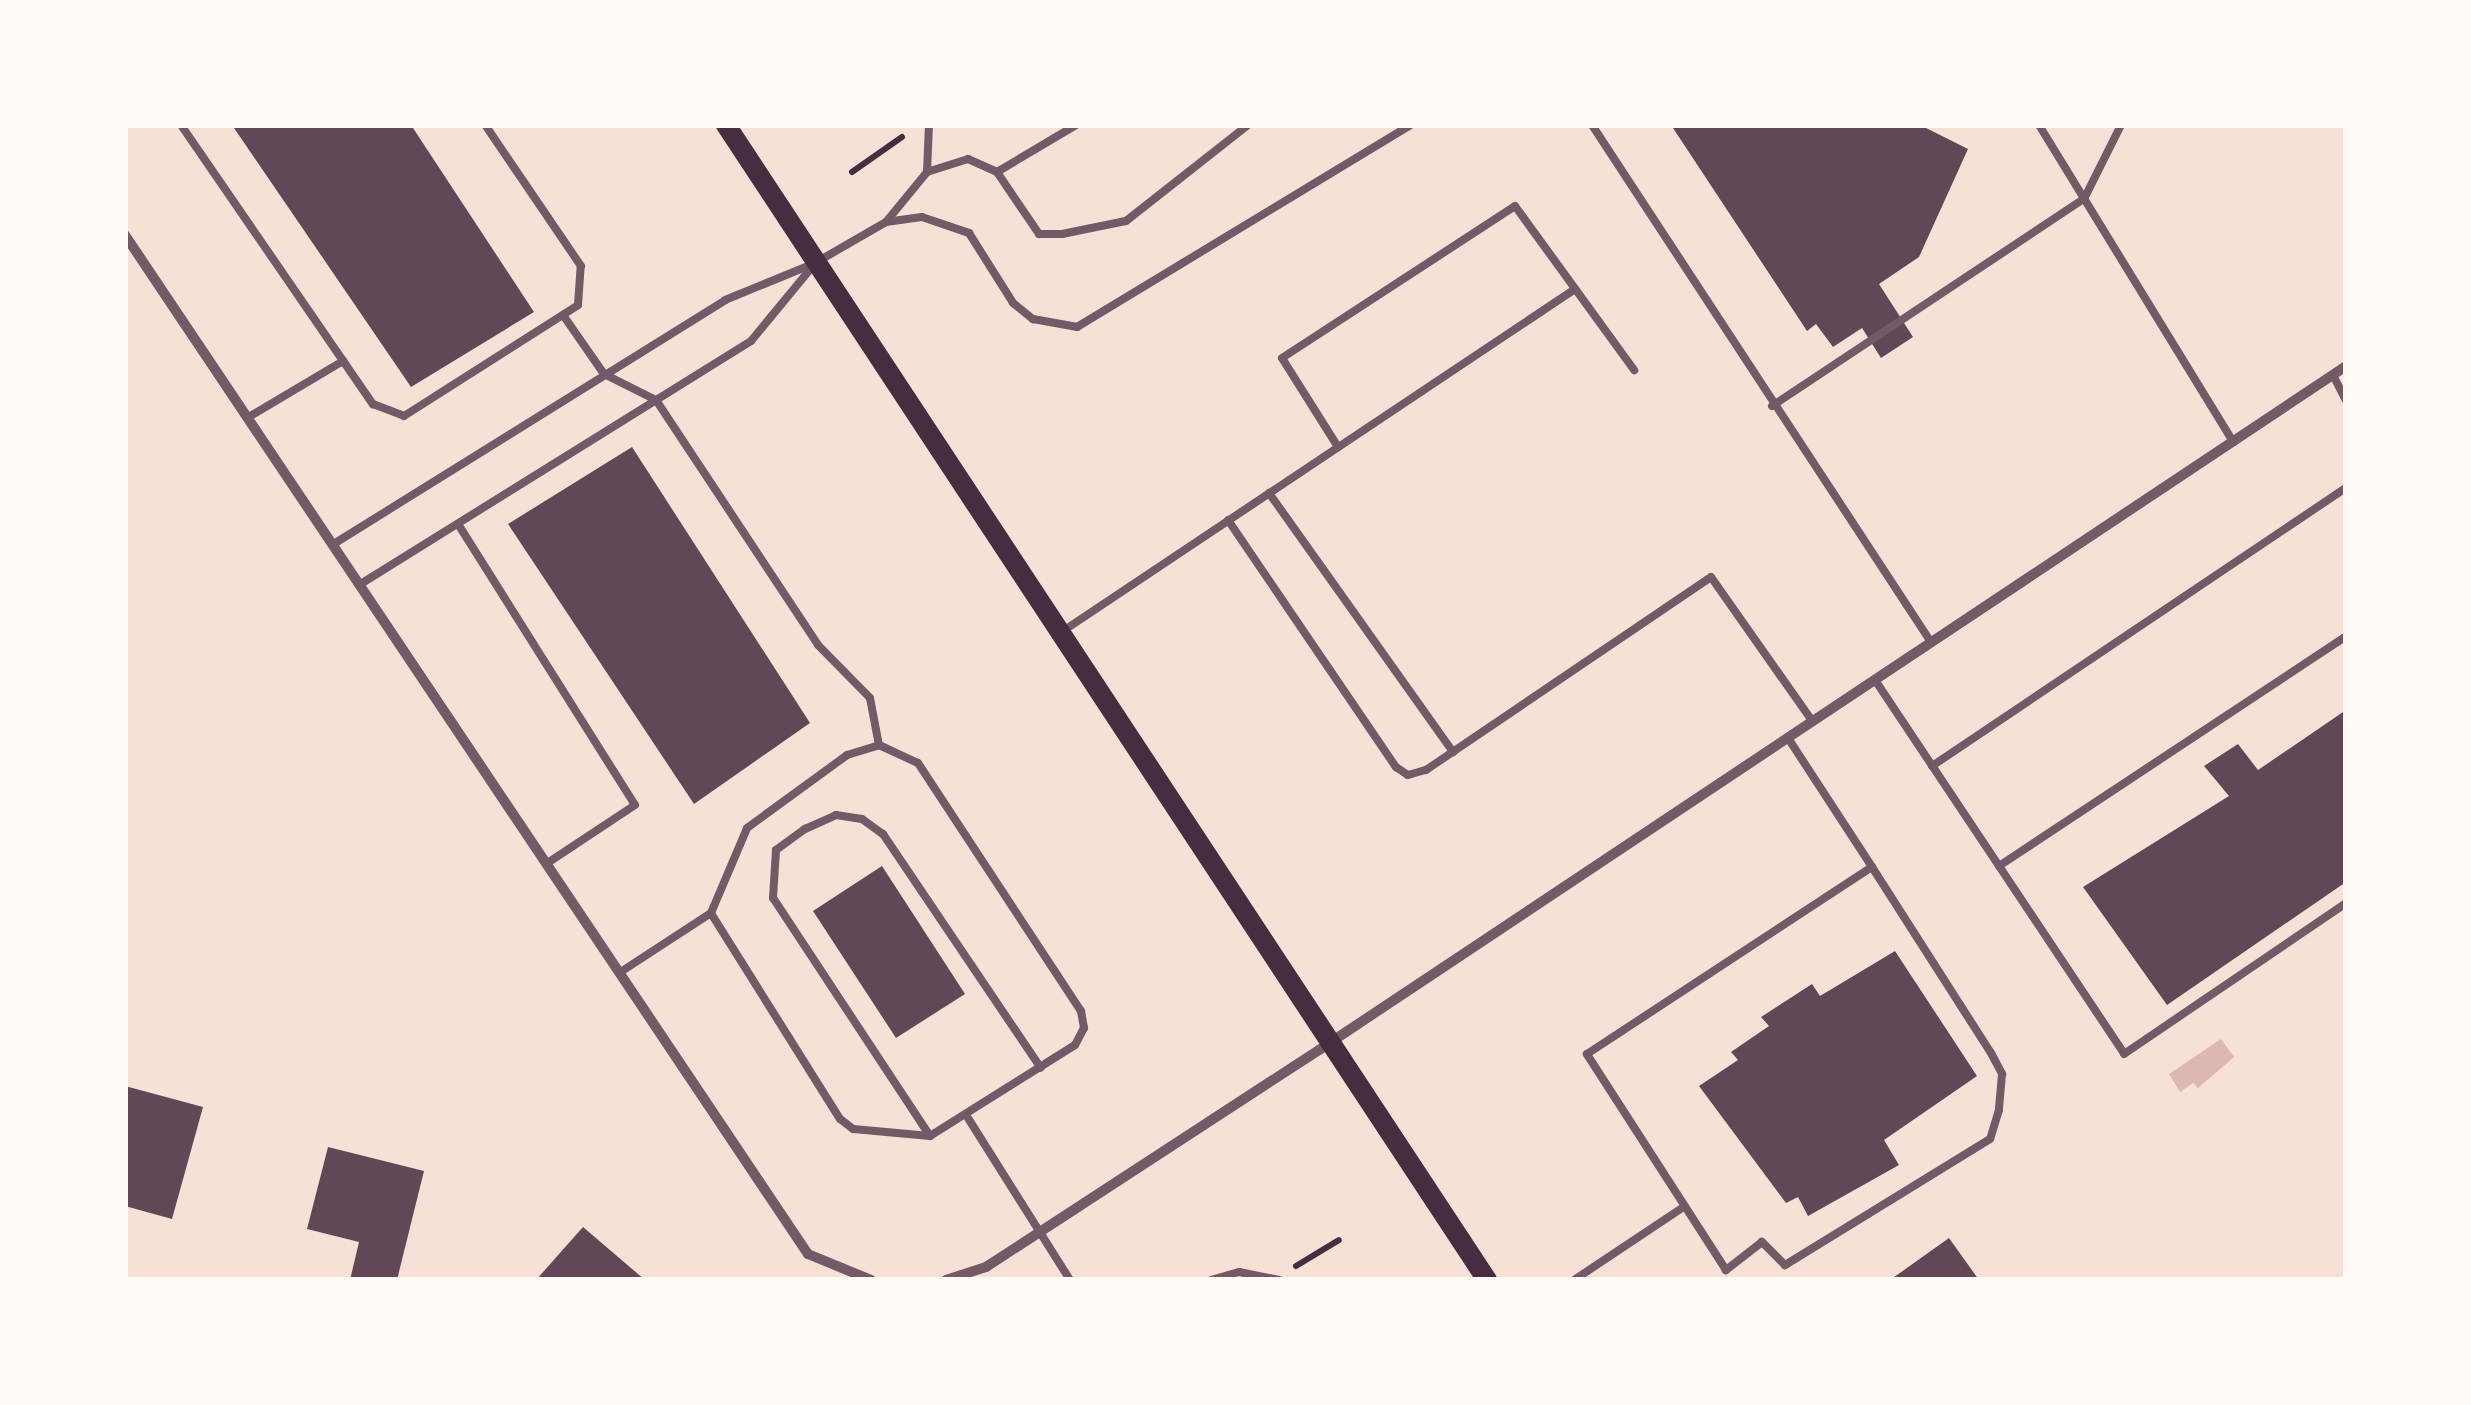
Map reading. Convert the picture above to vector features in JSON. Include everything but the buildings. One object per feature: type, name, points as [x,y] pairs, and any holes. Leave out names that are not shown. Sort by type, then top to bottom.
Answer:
[{"type":"main road","points":[[726,125],[1487,1280]]},
{"type":"street","points":[[125,235],[808,1254],[869,1280]]},
{"type":"street","points":[[946,1280],[986,1266],[1328,1044],[2346,366]]},
{"type":"lane","points":[[181,125],[373,404],[404,416],[578,304],[581,266],[485,125]]},
{"type":"lane","points":[[926,172],[929,125]]},
{"type":"lane","points":[[997,172],[1076,125]]},
{"type":"lane","points":[[332,545],[724,300],[814,263],[886,222],[926,172],[968,158],[997,172],[1038,234],[1062,234],[1126,221],[1248,125]]},
{"type":"lane","points":[[886,222],[922,218],[969,233],[1013,303],[1033,319],[1077,327],[1410,125]]},
{"type":"lane","points":[[1592,125],[1772,406],[1931,642]]},
{"type":"lane","points":[[2039,125],[2232,442]]},
{"type":"lane","points":[[1772,406],[2084,199],[2121,125]]},
{"type":"lane","points":[[1338,447],[1282,358],[1515,206],[1634,370]]},
{"type":"lane","points":[[359,585],[752,341],[814,263]]},
{"type":"lane","points":[[1060,633],[1574,288]]},
{"type":"lane","points":[[563,315],[604,374],[656,400],[818,645],[870,698],[879,745]]},
{"type":"lane","points":[[247,418],[343,360]]},
{"type":"lane","points":[[2332,375],[2346,400]]},
{"type":"lane","points":[[1932,766],[2346,488]]},
{"type":"lane","points":[[1269,493],[1453,752]]},
{"type":"lane","points":[[1228,520],[1396,768],[1408,776],[1453,752],[1711,577],[1813,722]]},
{"type":"lane","points":[[458,524],[635,805],[546,864]]},
{"type":"lane","points":[[1998,866],[2346,636]]},
{"type":"lane","points":[[1876,680],[2124,1054],[2346,903]]},
{"type":"lane","points":[[1788,738],[1872,867],[2002,1074],[1990,1140],[1785,1265],[1762,1242],[1726,1270],[1587,1054],[1872,867]]},
{"type":"lane","points":[[620,973],[712,913],[747,828],[847,755],[879,745],[918,763],[1081,1011],[1084,1028],[1076,1045],[968,1118],[930,1136],[854,1128],[840,1119],[712,913]]},
{"type":"lane","points":[[930,1136],[773,898],[776,850],[804,829],[836,815],[862,819],[883,834],[1041,1068]]},
{"type":"lane","points":[[968,1118],[1070,1280]]},
{"type":"lane","points":[[1574,1280],[1685,1206]]},
{"type":"lane","points":[[1210,1280],[1239,1272],[1278,1279]]},
{"type":"path","points":[[852,172],[906,134]]},
{"type":"path","points":[[1278,1279],[1339,1240]]},
{"type":"shaded area","points":[[2221,1039],[2234,1057],[2198,1088],[2193,1083],[2180,1092],[2169,1074]]}]
